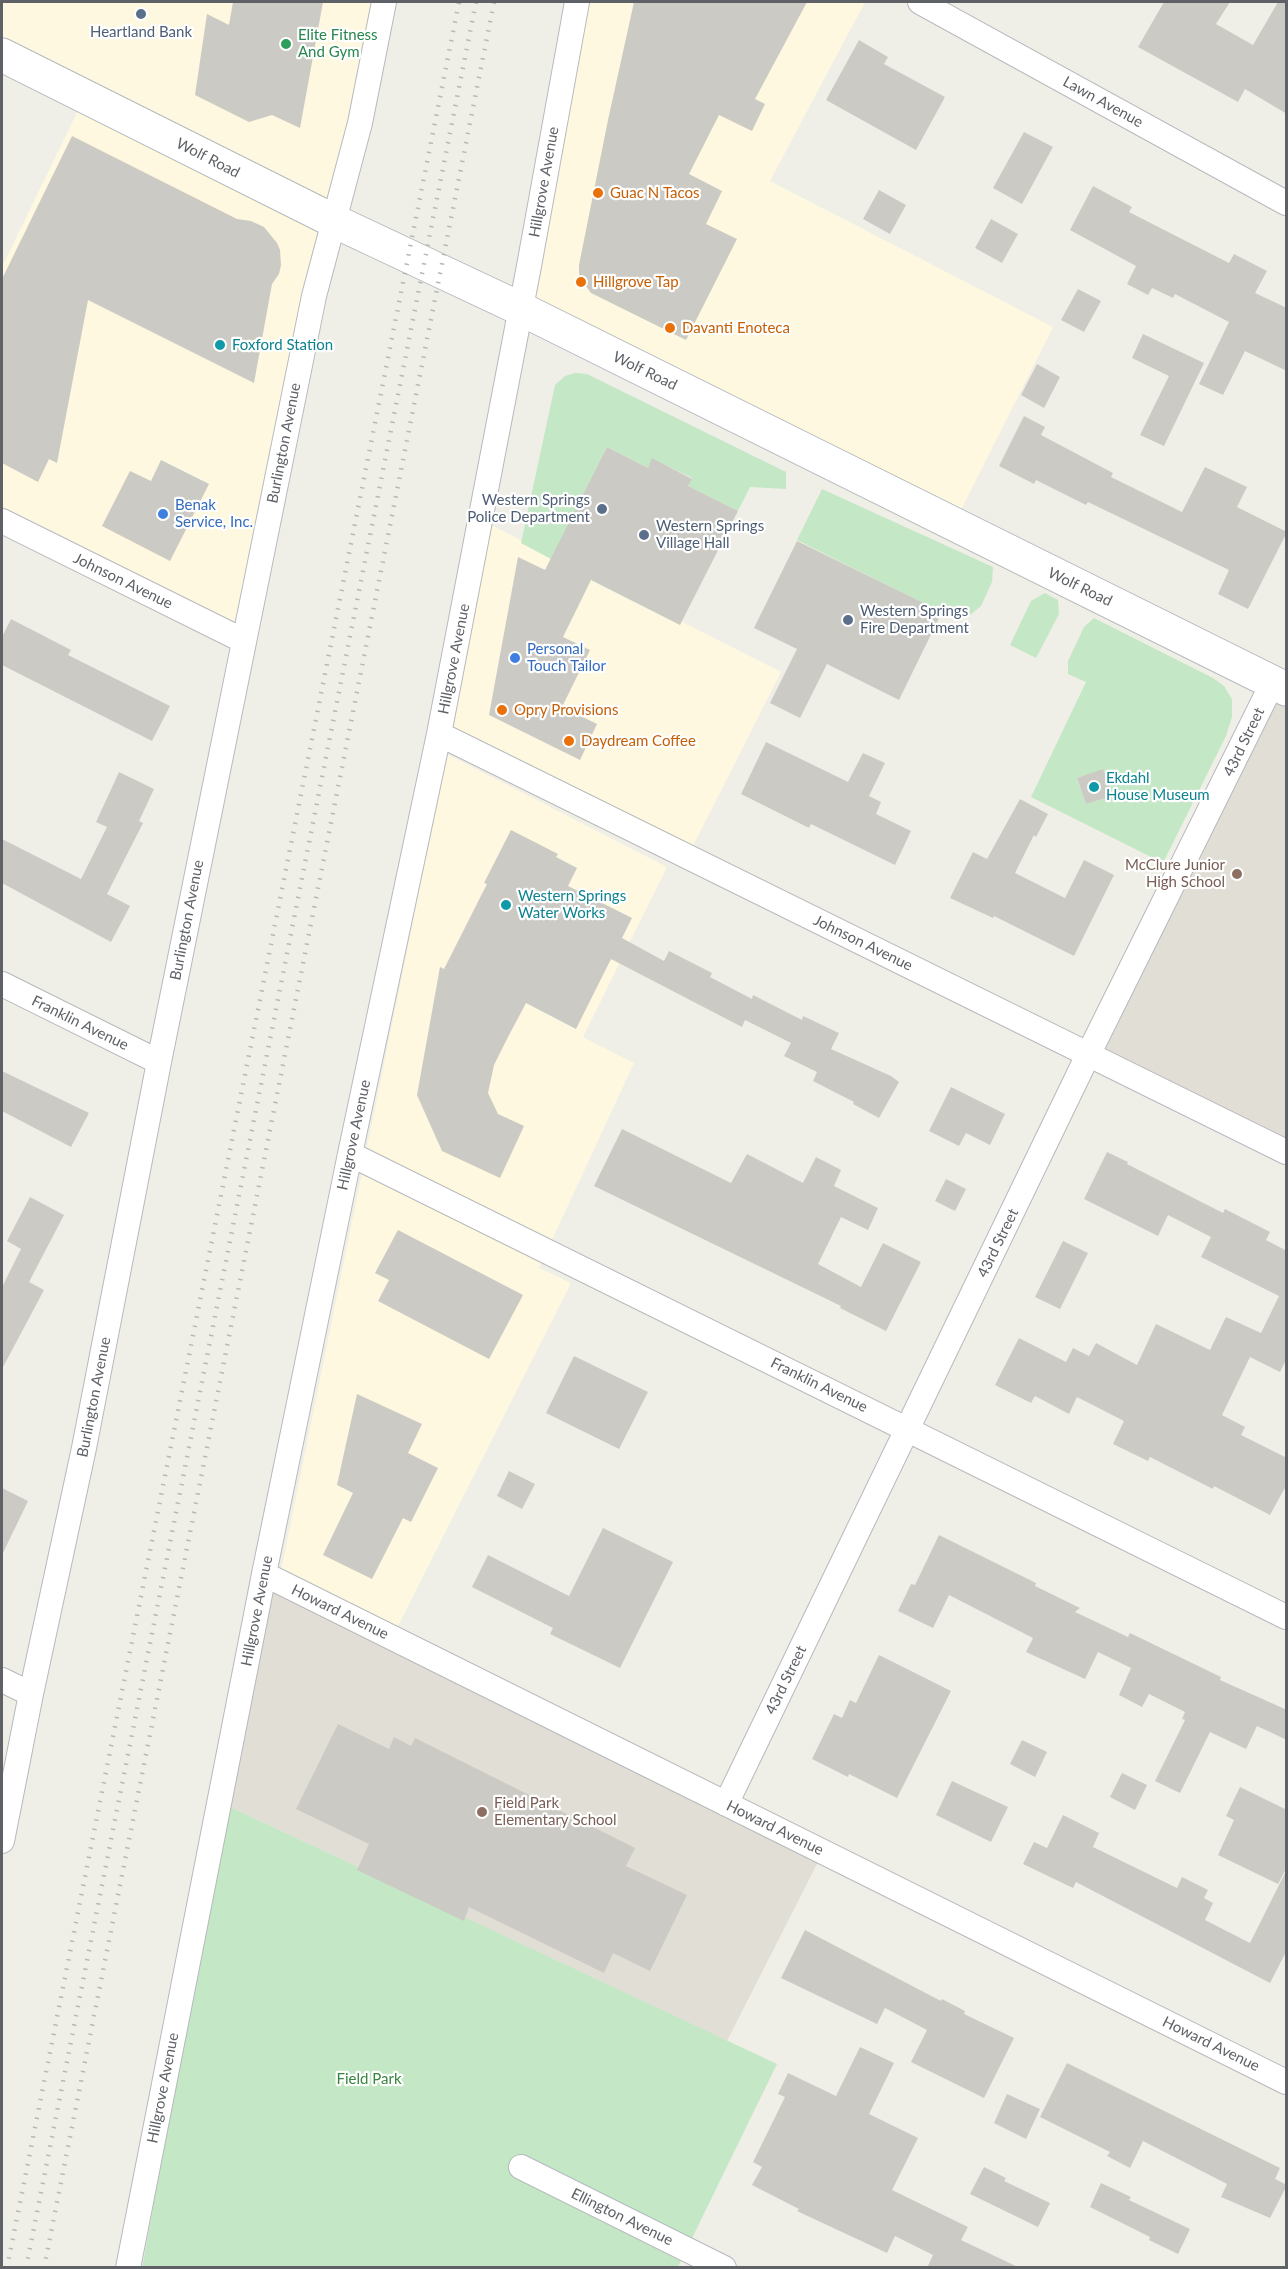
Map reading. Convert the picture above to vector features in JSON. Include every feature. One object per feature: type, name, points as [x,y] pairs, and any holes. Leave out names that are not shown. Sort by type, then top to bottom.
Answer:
[{"type":"main road","name":"Wolf Road","points":[[2,56],[334,221],[521,309],[1280,686]]},
{"type":"street","name":"Burlington Avenue","points":[[2,1841],[84,1448],[159,1062],[314,296],[360,123],[384,2]]},
{"type":"street","name":"Hillgrove Avenue","points":[[128,2268],[264,1574],[439,734],[521,309],[577,2]]},
{"type":"street","name":"Lawn Avenue","points":[[920,2],[1287,203]]},
{"type":"street","name":"Johnson Avenue","points":[[2,521],[244,641]]},
{"type":"street","name":"43rd Street","points":[[726,1804],[1088,1055],[1280,686]]},
{"type":"street","name":"Johnson Avenue","points":[[439,734],[1287,1152]]},
{"type":"street","name":"Franklin Avenue","points":[[2,984],[159,1062]]},
{"type":"street","name":"Franklin Avenue","points":[[350,1154],[1287,1617]]},
{"type":"street","name":"Howard Avenue","points":[[264,1574],[1287,2082]]},
{"type":"street","points":[[2,1680],[31,1694]]},
{"type":"street","name":"Ellington Avenue","points":[[520,2167],[724,2268]]},
{"type":"shaded area","points":[[2,2],[380,2],[236,624],[2,507],[2,267],[88,90],[2,48]]},
{"type":"shaded area","points":[[588,2],[865,2],[770,181],[1053,327],[958,516],[528,304]]},
{"type":"shaded area","points":[[491,525],[781,672],[693,846],[450,727]]},
{"type":"shaded area","name":"McClure Junior High School","points":[[1278,694],[1286,698],[1286,1141],[1101,1050]]},
{"type":"shaded area","points":[[447,754],[667,867],[583,1037],[634,1063],[539,1268],[571,1283],[396,1630],[281,1571]]},
{"type":"shaded area","name":"Field Park Elementary School","points":[[270,1587],[819,1860],[727,2041],[226,1805]]},
{"type":"green space","points":[[575,373],[587,374],[786,472],[786,489],[750,487],[738,511],[688,486],[692,478],[653,459],[648,468],[607,447],[551,559],[521,543],[555,385],[565,376]]},
{"type":"green space","points":[[822,489],[993,567],[992,582],[981,606],[970,615],[955,619],[797,540]]},
{"type":"green space","points":[[1045,593],[1058,600],[1059,614],[1036,658],[1010,645],[1031,601]]},
{"type":"green space","points":[[1094,618],[1213,678],[1224,686],[1232,699],[1232,717],[1226,736],[1163,863],[1031,797],[1086,682],[1068,674],[1068,661],[1084,627]],"holes":[[[1103,770],[1111,796],[1086,804],[1077,778]]]},
{"type":"green space","name":"Field Park","points":[[226,1805],[777,2064],[678,2267],[142,2268]]},
{"type":"building","points":[[233,2],[323,2],[300,128],[272,115],[249,122],[195,95],[207,14],[229,25]]},
{"type":"building","points":[[634,2],[807,2],[755,99],[765,104],[752,131],[719,115],[689,174],[722,191],[706,224],[737,239],[686,340],[591,293],[579,277],[579,265],[608,120]]},
{"type":"building","points":[[1164,2],[1230,2],[1216,24],[1253,45],[1278,2],[1287,2],[1287,114],[1245,89],[1238,102],[1138,47]]},
{"type":"building","points":[[859,40],[888,57],[884,64],[945,97],[916,150],[826,100]]},
{"type":"building","points":[[1024,132],[1053,147],[1022,204],[993,188]]},
{"type":"building","name":"Foxford Station","points":[[72,136],[237,219],[251,221],[264,227],[277,243],[281,265],[279,274],[272,284],[254,383],[88,300],[57,463],[49,459],[38,482],[2,463],[2,279]]},
{"type":"building","points":[[1093,186],[1132,207],[1129,212],[1229,263],[1234,254],[1267,271],[1255,293],[1287,308],[1287,371],[1245,351],[1223,395],[1199,384],[1229,322],[1175,294],[1173,298],[1152,288],[1148,295],[1127,284],[1136,266],[1070,230]]},
{"type":"building","points":[[879,190],[906,205],[890,234],[863,219]]},
{"type":"building","points":[[991,219],[1018,234],[1002,263],[975,248]]},
{"type":"building","points":[[1078,289],[1101,301],[1084,332],[1061,320]]},
{"type":"building","points":[[1143,334],[1204,363],[1164,446],[1140,435],[1169,376],[1132,358]]},
{"type":"building","points":[[1037,364],[1060,377],[1044,408],[1021,395]]},
{"type":"building","points":[[1024,416],[1045,427],[1041,435],[1113,473],[1111,477],[1182,512],[1205,467],[1247,487],[1237,507],[1287,532],[1248,609],[1218,594],[1229,570],[1088,502],[1086,505],[1036,480],[1034,484],[999,466]]},
{"type":"building","points":[[607,447],[648,468],[652,458],[692,479],[688,486],[738,511],[680,625],[591,580],[563,637],[590,650],[562,707],[597,724],[580,760],[489,715],[518,557],[545,570]]},
{"type":"building","points":[[161,460],[209,484],[170,561],[102,526],[130,471],[151,481]]},
{"type":"building","name":"Western Springs Fire Department","points":[[797,541],[942,612],[899,700],[827,664],[800,718],[770,703],[797,649],[754,628]]},
{"type":"building","points":[[11,619],[71,650],[68,655],[170,706],[152,741],[2,665],[2,637]]},
{"type":"building","points":[[766,742],[848,782],[863,753],[885,763],[869,796],[881,802],[876,814],[911,831],[895,865],[811,824],[809,828],[741,794]]},
{"type":"building","name":"Ekdahl House Museum","points":[[1103,769],[1112,796],[1086,804],[1077,778]]},
{"type":"building","points":[[119,772],[154,789],[139,821],[143,823],[107,894],[130,906],[111,942],[2,883],[2,839],[81,879],[107,827],[96,822]]},
{"type":"building","points":[[1020,799],[1048,814],[1036,837],[1034,835],[1015,873],[1065,898],[1084,860],[1114,875],[1074,956],[994,916],[993,918],[950,898],[973,852],[987,859]]},
{"type":"building","points":[[511,830],[558,854],[556,857],[577,868],[568,886],[632,918],[622,938],[664,961],[669,951],[712,973],[710,977],[752,999],[753,995],[802,1020],[803,1016],[839,1033],[831,1049],[891,1076],[899,1082],[879,1118],[813,1081],[817,1072],[784,1056],[791,1043],[745,1020],[742,1027],[611,959],[576,1029],[526,1003],[508,1037],[494,1065],[488,1093],[498,1114],[524,1126],[500,1178],[442,1151],[417,1095],[440,967],[444,969],[487,884],[484,883]]},
{"type":"building","points":[[2,1071],[89,1113],[71,1147],[2,1111]]},
{"type":"building","points":[[951,1087],[1005,1114],[990,1145],[966,1133],[959,1146],[929,1131]]},
{"type":"building","points":[[622,1129],[731,1183],[747,1154],[803,1183],[816,1157],[841,1170],[834,1186],[878,1208],[868,1230],[841,1217],[818,1264],[861,1287],[883,1243],[921,1262],[886,1331],[840,1308],[841,1306],[594,1186]]},
{"type":"building","points":[[1107,1152],[1223,1213],[1225,1209],[1270,1232],[1266,1240],[1287,1251],[1287,1358],[1280,1372],[1250,1357],[1222,1415],[1245,1427],[1241,1435],[1287,1458],[1287,1484],[1270,1515],[1150,1457],[1148,1461],[1113,1444],[1124,1421],[1077,1397],[1069,1414],[1035,1396],[1031,1403],[995,1385],[1019,1338],[1066,1362],[1073,1348],[1089,1356],[1096,1343],[1137,1365],[1156,1324],[1210,1350],[1226,1317],[1261,1333],[1279,1296],[1201,1257],[1211,1237],[1168,1215],[1158,1236],[1084,1199]]},
{"type":"building","points":[[946,1179],[966,1189],[955,1211],[935,1201]]},
{"type":"building","points":[[30,1197],[64,1215],[29,1282],[44,1290],[2,1369],[2,1287],[21,1249],[7,1241]]},
{"type":"building","points":[[398,1230],[523,1295],[489,1359],[378,1301],[389,1280],[375,1273]]},
{"type":"building","points":[[1063,1241],[1088,1253],[1060,1309],[1035,1297]]},
{"type":"building","points":[[574,1356],[648,1392],[619,1449],[546,1413]]},
{"type":"building","points":[[357,1394],[422,1424],[408,1453],[438,1468],[411,1522],[403,1518],[372,1579],[323,1555],[353,1493],[337,1485]]},
{"type":"building","points":[[509,1471],[535,1484],[522,1509],[497,1496]]},
{"type":"building","points":[[2,1488],[28,1501],[2,1555]]},
{"type":"building","points":[[603,1528],[673,1562],[620,1668],[550,1634],[553,1628],[472,1587],[488,1555],[569,1596]]},
{"type":"building","points":[[939,1535],[1036,1583],[1035,1586],[1080,1608],[1075,1612],[1128,1637],[1130,1633],[1221,1677],[1220,1680],[1287,1710],[1287,1740],[1257,1726],[1246,1749],[1210,1732],[1180,1793],[1155,1781],[1185,1720],[1182,1719],[1185,1712],[1149,1694],[1142,1707],[1119,1695],[1131,1668],[1098,1652],[1085,1679],[1026,1652],[1033,1638],[949,1595],[933,1628],[898,1611],[911,1584],[915,1585]]},
{"type":"building","points":[[879,1655],[951,1691],[897,1798],[812,1759],[834,1714],[842,1718],[850,1700],[856,1703]]},
{"type":"building","points":[[338,1724],[389,1749],[394,1737],[411,1746],[415,1738],[635,1848],[626,1866],[687,1895],[650,1971],[613,1953],[604,1973],[469,1907],[464,1921],[357,1870],[369,1844],[296,1809]]},
{"type":"building","points":[[1022,1740],[1047,1752],[1035,1777],[1010,1764]]},
{"type":"building","points":[[1122,1773],[1147,1785],[1135,1810],[1110,1797]]},
{"type":"building","points":[[952,1781],[1008,1807],[991,1842],[936,1815]]},
{"type":"building","points":[[1240,1787],[1287,1810],[1287,1867],[1278,1884],[1218,1855],[1234,1820],[1226,1816]]},
{"type":"building","points":[[1063,1815],[1099,1833],[1093,1847],[1177,1888],[1182,1877],[1208,1890],[1204,1898],[1213,1903],[1205,1920],[1250,1943],[1287,1869],[1287,1950],[1270,1983],[1076,1882],[1073,1888],[1023,1864],[1034,1842],[1047,1848]]},
{"type":"building","points":[[805,1930],[1014,2038],[984,2098],[911,2062],[927,2030],[885,2008],[877,2024],[781,1978]]},
{"type":"building","points":[[860,2047],[894,2063],[869,2114],[918,2138],[892,2190],[968,2227],[961,2240],[1020,2268],[927,2268],[933,2255],[895,2236],[887,2253],[797,2211],[799,2209],[752,2185],[762,2167],[753,2162],[785,2097],[778,2094],[788,2073],[836,2096]]},
{"type":"building","points":[[1067,2063],[1280,2168],[1275,2179],[1287,2185],[1270,2218],[1221,2197],[1227,2184],[1143,2141],[1130,2168],[1107,2156],[1110,2152],[1040,2117]]},
{"type":"building","points":[[1007,2094],[1040,2109],[1026,2139],[994,2123]]},
{"type":"building","points":[[984,2167],[1006,2178],[1004,2181],[1050,2203],[1038,2227],[970,2194]]},
{"type":"building","points":[[1101,2183],[1131,2197],[1129,2200],[1190,2229],[1178,2254],[1149,2240],[1150,2237],[1090,2207]]},
{"type":"railway","points":[[7,2268],[459,2]]},
{"type":"railway","points":[[26,2268],[476,2]]},
{"type":"railway","points":[[44,2268],[494,2]]},
{"type":"place","name":"Heartland Bank","points":[[141,14]]},
{"type":"place","name":"Elite Fitness And Gym","points":[[286,44]]},
{"type":"place","name":"Guac N Tacos","points":[[598,193]]},
{"type":"place","name":"Hillgrove Tap","points":[[581,282]]},
{"type":"place","name":"Davanti Enoteca","points":[[670,328]]},
{"type":"place","name":"Foxford Station","points":[[220,345]]},
{"type":"place","name":"Western Springs Police Department","points":[[602,509]]},
{"type":"place","name":"Benak Service, Inc.","points":[[163,514]]},
{"type":"place","name":"Western Springs Village Hall","points":[[644,535]]},
{"type":"place","name":"Western Springs Fire Department","points":[[848,620]]},
{"type":"place","name":"Personal Touch Tailor","points":[[515,658]]},
{"type":"place","name":"Opry Provisions","points":[[502,710]]},
{"type":"place","name":"Daydream Coffee","points":[[569,741]]},
{"type":"place","name":"Ekdahl House Museum","points":[[1094,787]]},
{"type":"place","name":"McClure Junior High School","points":[[1237,874]]},
{"type":"place","name":"Western Springs Water Works","points":[[506,905]]},
{"type":"place","name":"Field Park Elementary School","points":[[482,1812]]}]
